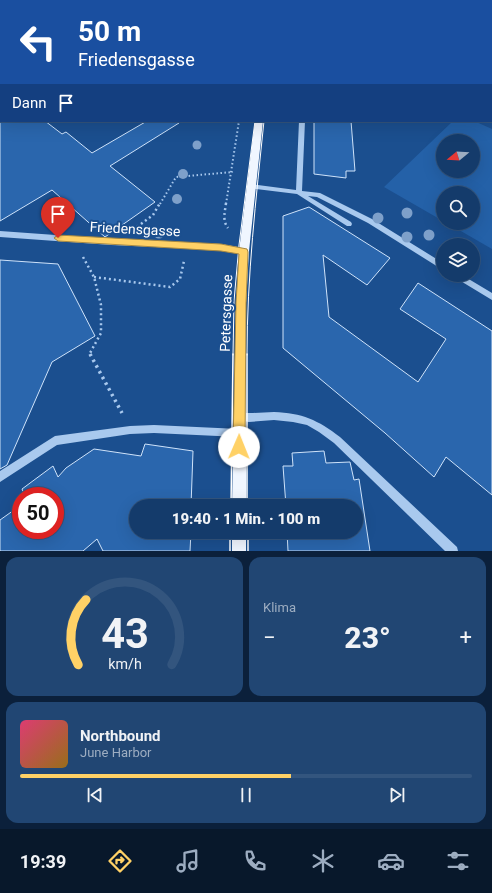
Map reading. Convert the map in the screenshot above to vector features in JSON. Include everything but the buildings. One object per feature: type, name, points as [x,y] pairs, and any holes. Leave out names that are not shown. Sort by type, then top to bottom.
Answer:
[{"type":"main road","name":"Petersgasse","points":[[239,499],[241,303],[244,252],[259,122]]},
{"type":"main road","points":[[239,539],[239,551]]},
{"type":"lane","points":[[299,192],[302,122]]},
{"type":"lane","points":[[251,186],[318,195],[364,217],[436,263]]},
{"type":"lane","points":[[299,192],[349,224]]},
{"type":"lane","name":"Friedensgasse","points":[[0,234],[111,242],[221,247],[244,252]]},
{"type":"lane","points":[[467,282],[492,298]]},
{"type":"lane","points":[[240,417],[248,418],[275,416],[305,419],[320,426],[343,445],[453,551]]},
{"type":"lane","points":[[0,477],[55,441],[130,430],[154,429],[240,433]]},
{"type":"path","points":[[238,133],[239,122]]},
{"type":"path","points":[[111,242],[153,215],[176,177],[233,172]]},
{"type":"path","points":[[94,277],[170,287],[180,279],[188,246]]},
{"type":"path","points":[[86,262],[94,277],[101,305],[101,332],[90,353],[123,415]]},
{"type":"shaded area","points":[[452,122],[476,122],[492,129],[492,249],[480,242],[480,238],[473,238],[459,230],[480,230],[480,186],[436,186],[436,217],[384,187],[436,137],[436,178],[480,178],[480,134],[439,134]]},
{"type":"tram line","points":[[233,355],[234,301],[239,245],[255,122]]},
{"type":"tram line","points":[[247,499],[247,325],[250,267],[264,122]]},
{"type":"tram line","points":[[231,499],[233,354]]},
{"type":"tram line","points":[[230,539],[230,551]]},
{"type":"tram line","points":[[248,539],[248,551]]},
{"type":"route","points":[[58,238],[221,247],[244,252],[241,303],[239,447]]}]
